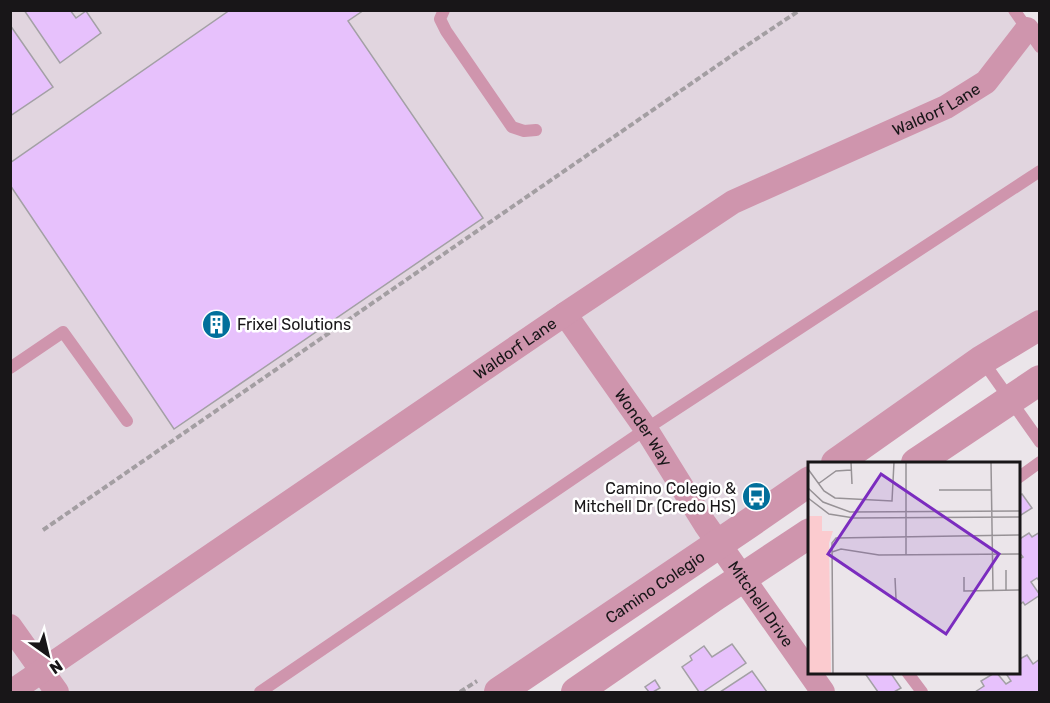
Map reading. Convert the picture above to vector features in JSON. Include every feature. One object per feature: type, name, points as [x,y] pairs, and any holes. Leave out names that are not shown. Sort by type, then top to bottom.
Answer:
[{"type":"street","name":"Waldorf Lane","points":[[11,693],[565,314],[733,202],[946,107],[986,82],[1027,29]]},
{"type":"street","name":"Wonder Way","points":[[565,314],[646,429],[719,544]]},
{"type":"street","points":[[837,462],[982,360],[1040,326]]},
{"type":"street","points":[[918,462],[1040,380]]},
{"type":"street","name":"Camino Colegio","points":[[499,693],[808,482]]},
{"type":"street","points":[[576,693],[808,534]]},
{"type":"street","name":"Mitchell Drive","points":[[719,544],[808,671]]},
{"type":"street","points":[[10,626],[57,693]]},
{"type":"street","name":"Mitchell Drive","points":[[809,673],[823,693]]},
{"type":"lane","points":[[444,10],[440,19],[446,31],[512,127],[524,131],[536,130]]},
{"type":"lane","points":[[260,693],[646,429],[1040,171]]},
{"type":"lane","points":[[10,368],[63,332],[126,421]]},
{"type":"lane","points":[[982,360],[1040,442]]},
{"type":"lane","points":[[1020,477],[1040,462]]},
{"type":"lane","points":[[908,673],[922,693]]},
{"type":"path","points":[[43,530],[800,10]]},
{"type":"shaded area","points":[[10,11],[1014,11],[1039,47],[1039,325],[837,462],[808,462],[808,482],[499,692],[11,692]]},
{"type":"building","points":[[24,10],[70,10],[76,18],[86,11],[101,33],[60,63]]},
{"type":"building","name":"Frixel Solutions","points":[[230,10],[364,10],[348,21],[483,218],[174,429],[10,185],[10,163]]},
{"type":"building","points":[[10,25],[53,87],[10,116]]},
{"type":"building","points":[[1022,494],[1032,508],[1020,516],[1020,495]]},
{"type":"building","points":[[1040,532],[1040,582],[1037,578],[1031,582],[1040,595],[1025,605],[1023,602],[1020,604],[1020,559],[1023,557],[1020,553],[1020,539],[1029,533],[1032,537]]},
{"type":"building","points":[[732,644],[746,663],[703,692],[699,692],[682,667],[692,660],[690,656],[704,646],[712,657]]},
{"type":"building","points":[[1027,655],[1033,664],[1040,659],[1040,692],[975,692],[984,686],[981,681],[994,673],[1006,684],[1011,681],[1006,673],[1020,673],[1020,659]]},
{"type":"building","points":[[752,671],[767,692],[720,692]]},
{"type":"building","points":[[865,673],[891,673],[901,688],[894,692],[878,692]]},
{"type":"building","points":[[655,680],[660,688],[649,692],[645,687]]},
{"type":"place","name":"Frixel Solutions","points":[[216,324]]},
{"type":"place","name":"Camino Colegio & Mitchell Dr (Credo HS)","points":[[757,497]]}]
